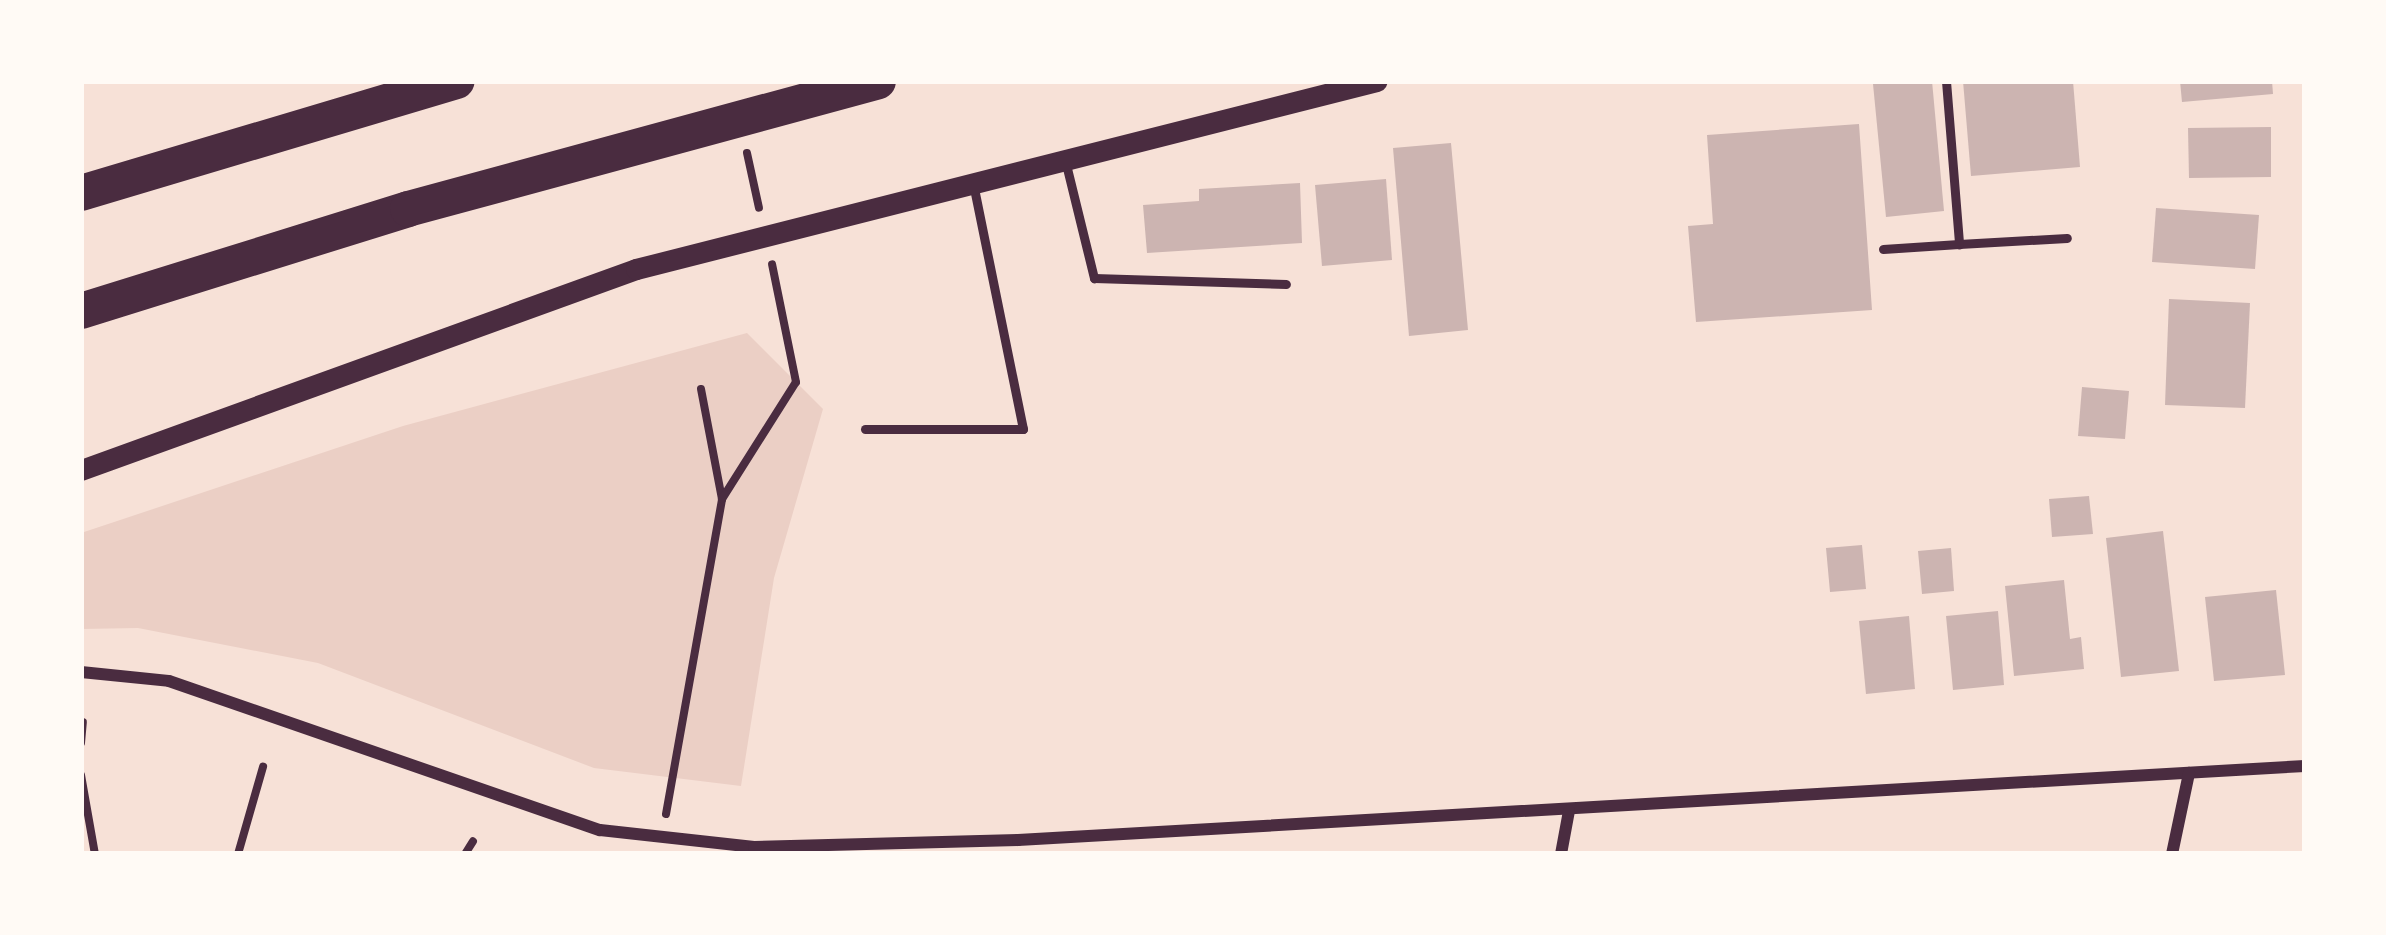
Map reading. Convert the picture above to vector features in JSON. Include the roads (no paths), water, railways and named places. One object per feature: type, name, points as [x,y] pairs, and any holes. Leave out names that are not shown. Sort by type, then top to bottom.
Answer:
[{"type":"highway","points":[[81,194],[458,81]]},
{"type":"highway","points":[[81,310],[408,209],[878,81]]},
{"type":"street","points":[[81,470],[636,269],[1377,81]]},
{"type":"street","points":[[81,672],[169,681],[336,735],[494,799],[664,842],[1018,847],[2305,766]]},
{"type":"street","points":[[2172,854],[2188,773]]},
{"type":"street","points":[[1561,854],[1569,811]]},
{"type":"lane","points":[[1946,81],[1959,244]]},
{"type":"lane","points":[[1065,160],[1094,278],[1286,284]]},
{"type":"lane","points":[[865,429],[1023,429],[973,184]]},
{"type":"lane","points":[[1883,249],[2067,238]]}]
